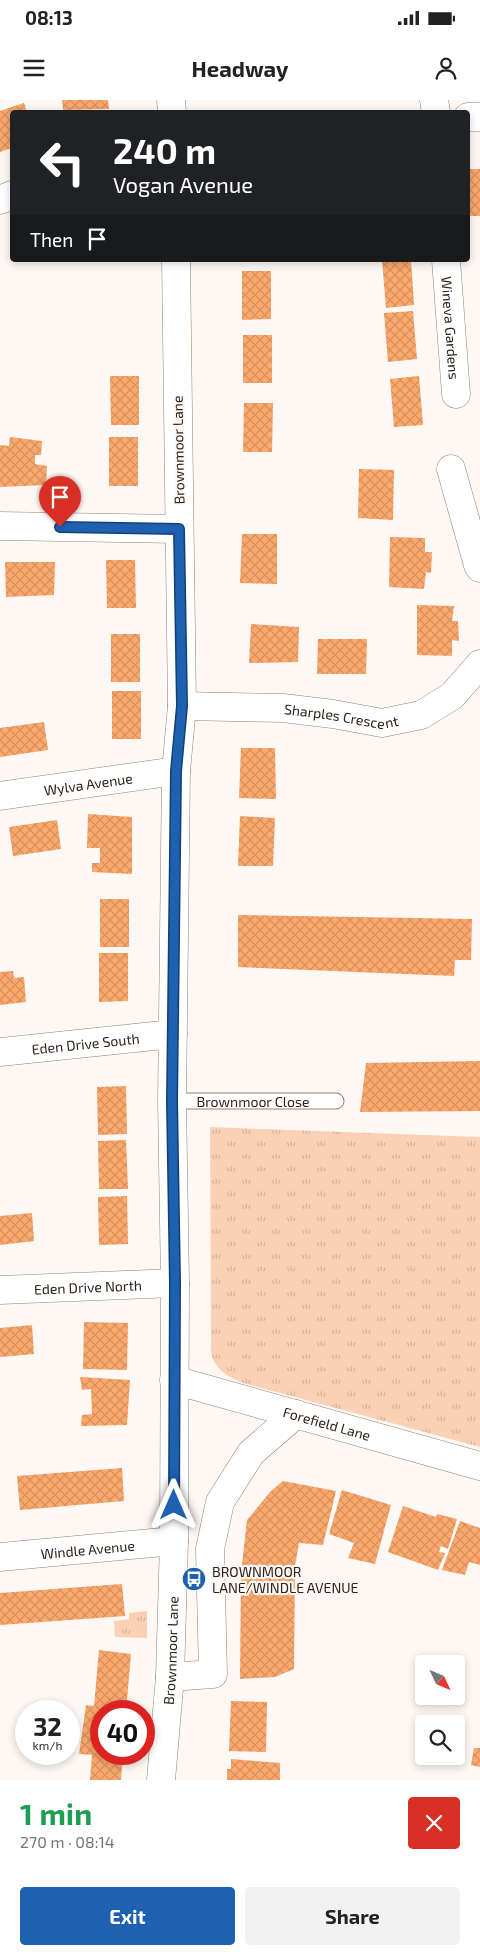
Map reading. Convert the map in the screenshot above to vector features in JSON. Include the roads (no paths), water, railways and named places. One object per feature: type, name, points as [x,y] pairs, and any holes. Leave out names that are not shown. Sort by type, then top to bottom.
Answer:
[{"type":"street","name":"Brownmoor Lane","points":[[161,1780],[170,1677],[174,1541],[175,1283],[172,1101],[176,771],[182,706],[176,262]]},
{"type":"street","name":"Wineva Gardens","points":[[446,262],[456,394]]},
{"type":"street","points":[[451,469],[480,568]]},
{"type":"street","points":[[0,526],[179,529]]},
{"type":"street","name":"Sharples Crescent","points":[[182,706],[283,708],[333,714],[382,723],[421,716],[452,696],[480,664]]},
{"type":"street","name":"Wylva Avenue","points":[[0,796],[176,771]]},
{"type":"street","name":"Eden Drive South","points":[[0,1052],[173,1034]]},
{"type":"street","name":"Eden Drive North","points":[[0,1290],[175,1283]]},
{"type":"street","name":"Forefield Lane","points":[[174,1380],[480,1466]]},
{"type":"street","points":[[170,1677],[213,1674],[210,1549],[220,1502],[251,1453],[296,1414]]},
{"type":"street","name":"Windle Avenue","points":[[0,1557],[174,1541]]},
{"type":"lane","name":"Brownmoor Close","points":[[172,1101],[336,1101]]},
{"type":"place","name":"BROWNMOOR LANE/WINDLE AVENUE","points":[[194,1579]]}]
